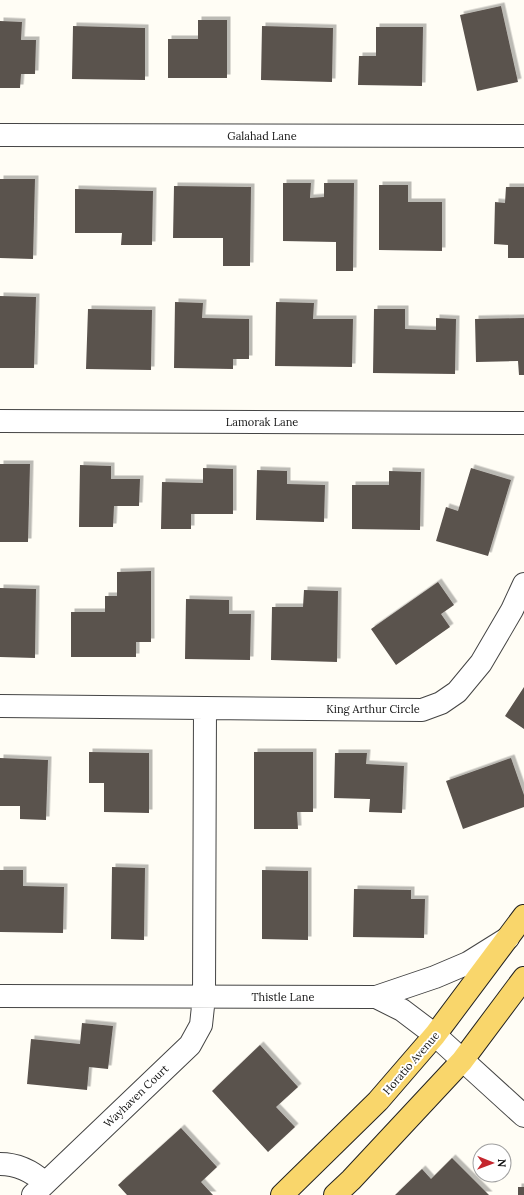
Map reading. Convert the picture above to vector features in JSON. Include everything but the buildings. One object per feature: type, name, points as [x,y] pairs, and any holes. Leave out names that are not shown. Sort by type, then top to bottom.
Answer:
[{"type":"main road","name":"Horatio Avenue","points":[[282,1195],[378,1101],[435,1035],[524,916]]},
{"type":"main road","points":[[335,1195],[462,1061],[524,978]]},
{"type":"street","name":"Galahad Lane","points":[[0,135],[524,136]]},
{"type":"street","name":"Lamorak Lane","points":[[0,421],[524,423]]},
{"type":"street","name":"King Arthur Circle","points":[[0,706],[422,710],[441,703],[457,692],[481,663],[512,610],[524,584]]},
{"type":"street","points":[[204,997],[205,708]]},
{"type":"street","points":[[376,997],[468,963],[510,936]]},
{"type":"street","name":"Thistle Lane","points":[[0,996],[376,997],[402,1010],[435,1035],[524,1116]]},
{"type":"street","name":"Wayhaven Court","points":[[0,1164],[7,1164],[32,1172],[39,1189],[190,1045],[201,1025],[204,997]]}]
